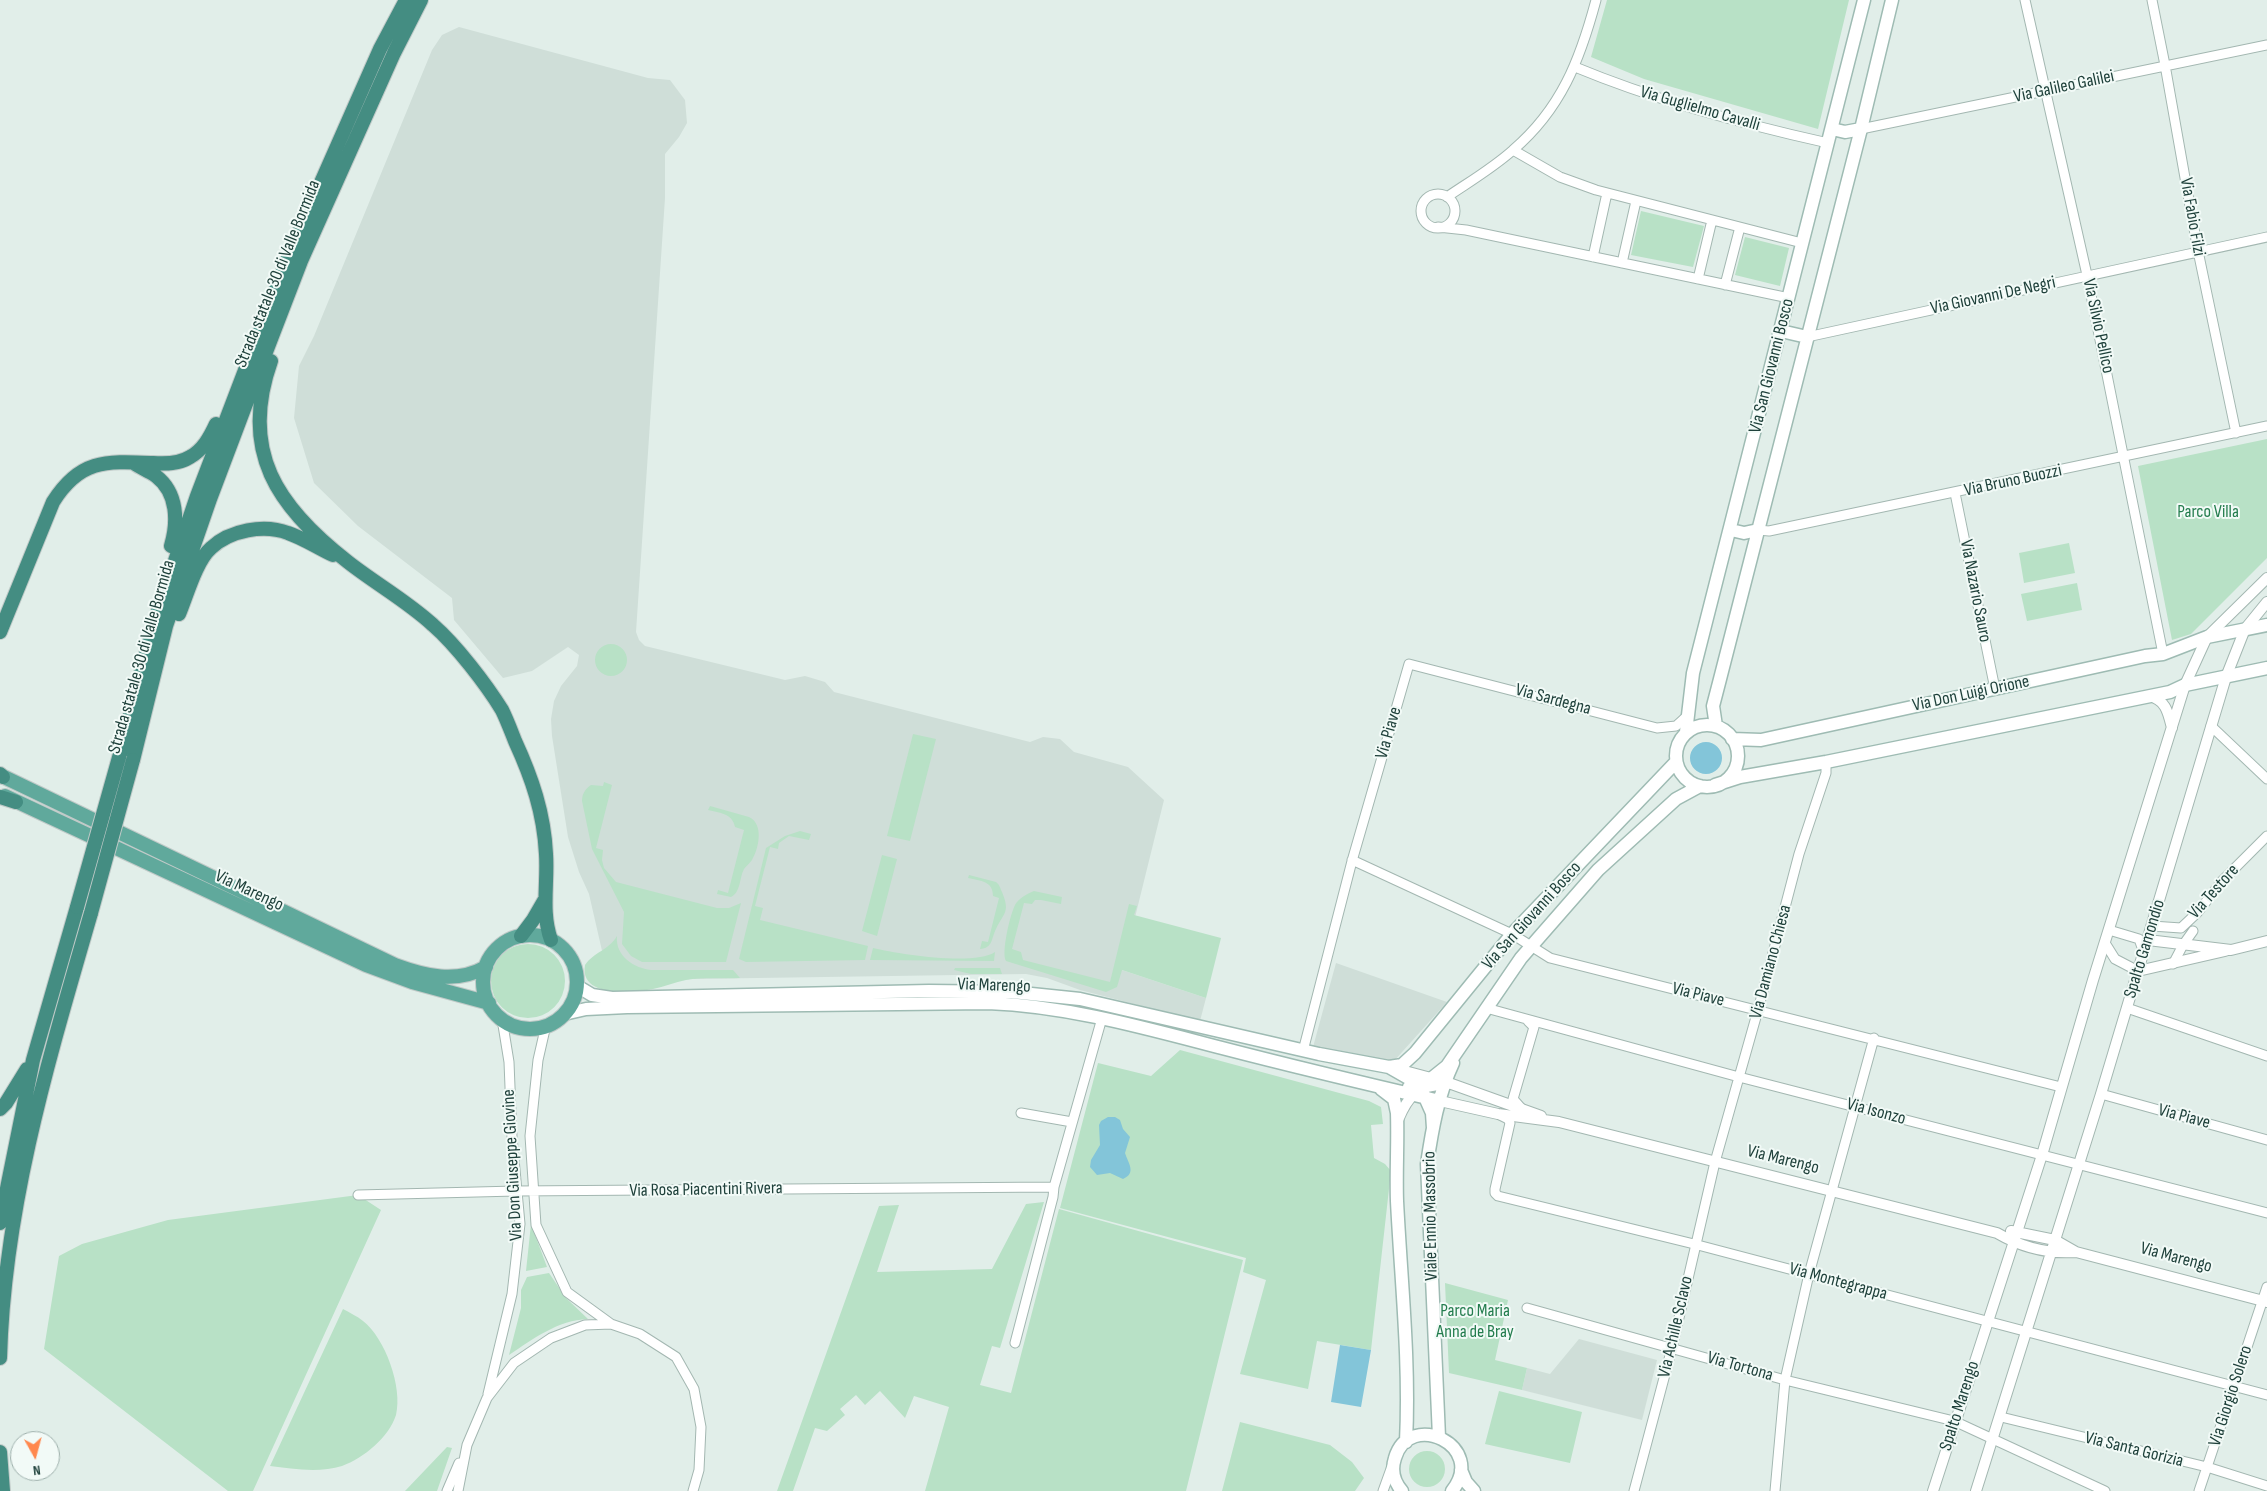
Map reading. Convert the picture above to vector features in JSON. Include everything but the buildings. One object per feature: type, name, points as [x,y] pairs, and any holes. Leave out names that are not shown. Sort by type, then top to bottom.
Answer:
[{"type":"highway","name":"Strada statale 30 di Valle Bormida","points":[[0,1358],[4,1296],[17,1205],[47,1062],[91,913],[154,623],[196,496],[289,255],[380,49],[406,0]]},
{"type":"highway","name":"Strada statale 30 di Valle Bormida","points":[[0,1223],[33,1060],[77,907],[166,626],[210,499],[305,252],[394,53],[421,0]]},
{"type":"highway","points":[[279,316],[282,333],[261,394],[260,423],[263,457],[270,475],[289,507],[347,562]]},
{"type":"highway","points":[[0,632],[53,502],[63,486],[75,475],[96,464],[117,461],[169,464],[190,457],[206,443],[219,419],[231,406]]},
{"type":"highway","points":[[132,462],[155,476],[172,498],[176,521],[170,546],[173,565]]},
{"type":"highway","points":[[166,626],[179,616],[198,568],[210,548],[233,533],[261,528],[287,532],[347,562],[392,592],[434,625],[472,668],[502,710],[532,780],[541,811],[546,855],[544,901],[551,940]]},
{"type":"highway","points":[[0,795],[16,802]]},
{"type":"highway","points":[[521,936],[544,901]]},
{"type":"highway","points":[[0,1109],[6,1103],[33,1060]]},
{"type":"highway","points":[[0,1452],[3,1491]]},
{"type":"main road","name":"Via San Giovanni Bosco","points":[[1389,1067],[1402,1065],[1419,1051],[1512,934],[1676,762],[1677,746],[1686,732],[1691,710],[1694,672],[1864,0]]},
{"type":"main road","name":"Via San Giovanni Bosco","points":[[1716,726],[1714,706],[1892,0]]},
{"type":"main road","points":[[1832,129],[1845,132],[1861,129]]},
{"type":"main road","points":[[1781,331],[1807,337]]},
{"type":"main road","points":[[1730,530],[1744,533],[1758,530]]},
{"type":"main road","points":[[2207,638],[2267,625]]},
{"type":"main road","name":"Via Don Luigi Orione","points":[[1732,739],[1761,740],[2163,654],[2207,638]]},
{"type":"main road","points":[[2185,686],[2267,668]]},
{"type":"main road","name":"Via Don Luigi Orione","points":[[1715,785],[1740,777],[1826,762],[2170,692],[2185,686]]},
{"type":"main road","points":[[1686,732],[1703,725],[1716,726],[1732,739],[1737,752],[1735,767],[1727,778],[1715,785]]},
{"type":"main road","points":[[1676,762],[1685,778],[1700,786]]},
{"type":"main road","name":"Via Marengo","points":[[1,775],[395,966],[423,974],[450,977],[469,974],[486,967]]},
{"type":"main road","name":"Via San Giovanni Bosco","points":[[1417,1088],[1447,1066],[1532,945],[1598,870],[1676,799],[1700,786],[1715,785]]},
{"type":"main road","name":"Via Marengo","points":[[16,802],[366,966],[412,982],[489,1003]]},
{"type":"main road","points":[[521,936],[539,936],[551,940],[563,949],[572,961],[576,974],[577,986],[572,1002],[564,1014],[546,1025],[526,1028],[516,1026],[502,1019],[489,1003],[484,984],[486,967],[498,948],[510,940],[521,936]]},
{"type":"main road","points":[[577,986],[592,995],[612,998],[864,991],[998,991],[1040,994],[1104,1003],[1303,1051],[1389,1067],[1417,1088],[1432,1114],[1433,1128]]},
{"type":"main road","name":"Via Marengo","points":[[564,1014],[576,1010],[602,1008],[988,1003],[1046,1007],[1102,1018],[1375,1087],[1417,1088]]},
{"type":"main road","points":[[1417,1088],[1445,1084],[1468,1035]]},
{"type":"main road","points":[[1398,1122],[1417,1088],[1419,1051]]},
{"type":"main road","points":[[1375,1087],[1394,1099],[1398,1122]]},
{"type":"main road","name":"Viale Ennio Massobrio","points":[[1398,1122],[1397,1200],[1403,1269],[1407,1402],[1406,1442]]},
{"type":"main road","name":"Viale Ennio Massobrio","points":[[1433,1128],[1427,1164],[1428,1218],[1439,1437]]},
{"type":"main road","points":[[1402,1491],[1394,1475],[1395,1456],[1406,1442],[1422,1435],[1439,1437],[1448,1442],[1455,1450],[1466,1482],[1474,1491]]},
{"type":"main road","points":[[1452,1491],[1459,1480],[1461,1470]]},
{"type":"street","points":[[1447,197],[1513,150],[1534,131],[1552,107],[1575,67],[1596,0]]},
{"type":"street","name":"Via Silvio Pellico","points":[[2025,0],[2087,275],[2163,654]]},
{"type":"street","name":"Via Fabio Filzi","points":[[2152,0],[2198,251],[2236,433]]},
{"type":"street","name":"Via Galileo Galilei","points":[[1861,129],[2267,44]]},
{"type":"street","name":"Via Guglielmo Cavalli","points":[[1575,67],[1636,92],[1671,103],[1828,144]]},
{"type":"street","points":[[1513,150],[1560,177],[1608,193],[1802,243]]},
{"type":"street","points":[[1593,257],[1608,193]]},
{"type":"street","points":[[1476,232],[1461,222],[1454,204],[1447,197],[1438,194],[1431,196],[1422,207],[1425,220],[1438,227],[1476,232],[1789,298]]},
{"type":"street","points":[[1622,263],[1636,201]]},
{"type":"street","points":[[1438,227],[1450,222],[1455,210]]},
{"type":"street","points":[[1698,279],[1712,220]]},
{"type":"street","points":[[1725,285],[1740,227]]},
{"type":"street","name":"Via Giovanni De Negri","points":[[1807,337],[2267,237]]},
{"type":"street","name":"Via Bruno Buozzi","points":[[1758,530],[1769,531],[1955,493],[2267,426]]},
{"type":"street","name":"Via Nazario Sauro","points":[[1955,493],[1995,689]]},
{"type":"street","points":[[1987,1321],[2042,1155],[2061,1087],[2185,686],[2207,638],[2267,578]]},
{"type":"street","name":"Spalto Gamondio","points":[[2027,1332],[2144,953],[2144,939],[2152,926],[2226,677],[2245,629],[2267,602]]},
{"type":"street","name":"Via Sardegna","points":[[1409,664],[1662,728],[1680,724],[1691,710]]},
{"type":"street","name":"Via Piave","points":[[1303,1051],[1352,860],[1409,664]]},
{"type":"street","points":[[2148,696],[2157,698],[2165,704],[2172,730]]},
{"type":"street","points":[[2212,726],[2267,778]]},
{"type":"street","name":"Via Damiano Chiesa","points":[[1715,1162],[1740,1077],[1799,854],[1826,773],[1826,762]]},
{"type":"street","name":"Via Testore","points":[[2152,926],[2181,928],[2198,912],[2222,881],[2267,836]]},
{"type":"street","name":"Via Piave","points":[[1352,860],[1512,934],[1550,958],[1874,1038],[2061,1087]]},
{"type":"street","points":[[2198,912],[2193,931],[2193,942],[2200,947]]},
{"type":"street","points":[[2109,930],[2144,939],[2231,950]]},
{"type":"street","points":[[2173,964],[2193,931]]},
{"type":"street","points":[[2105,943],[2115,959],[2138,970],[2173,964],[2267,941]]},
{"type":"street","name":"Via Isonzo","points":[[1486,1008],[1740,1077],[2267,1213]]},
{"type":"street","points":[[2127,1008],[2267,1056]]},
{"type":"street","points":[[1014,1343],[1053,1197],[1054,1187],[1102,1018]]},
{"type":"street","name":"Via Don Giuseppe Giovine","points":[[487,1398],[512,1294],[520,1224],[516,1191],[508,1062],[502,1019]]},
{"type":"street","points":[[1521,1108],[1513,1099],[1534,1027],[1528,1020]]},
{"type":"street","name":"Via Don Giuseppe Giovine","points":[[546,1025],[538,1060],[530,1136],[536,1225],[567,1292],[611,1324]]},
{"type":"street","points":[[1468,1035],[1456,1062],[1454,1075],[1458,1083],[1470,1090]]},
{"type":"street","points":[[1775,1491],[1785,1380],[1809,1274],[1874,1038]]},
{"type":"street","name":"Via Marengo","points":[[1432,1078],[1559,1122],[1998,1233]]},
{"type":"street","points":[[1417,1088],[1445,1084]]},
{"type":"street","name":"Via Marengo","points":[[1417,1088],[1464,1106],[1498,1114],[1559,1122]]},
{"type":"street","name":"Via Piave","points":[[2101,1094],[2267,1140]]},
{"type":"street","name":"Viale Ennio Massobrio","points":[[1433,1128],[1437,1117],[1442,1112],[1464,1106]]},
{"type":"street","points":[[1021,1113],[1072,1122]]},
{"type":"street","name":"Via Montegrappa","points":[[1498,1114],[1508,1118],[1510,1123],[1495,1187],[1497,1195],[1694,1244],[2267,1395]]},
{"type":"street","name":"Via Achille Sclavo","points":[[1634,1491],[1672,1348],[1694,1244],[1715,1162]]},
{"type":"street","name":"Via Rosa Piacentini Rivera","points":[[358,1195],[516,1191],[1054,1187]]},
{"type":"street","points":[[1998,1233],[2017,1231],[2055,1240],[2076,1252]]},
{"type":"street","points":[[1998,1233],[2013,1242],[2052,1252],[2076,1252]]},
{"type":"street","name":"Via Marengo","points":[[2076,1252],[2265,1301]]},
{"type":"street","name":"Via Giorgio Solero","points":[[2199,1491],[2265,1301],[2267,1287]]},
{"type":"street","name":"Via Tortona","points":[[1528,1308],[1785,1380],[1954,1421],[1993,1441]]},
{"type":"street","name":"Spalto Marengo","points":[[1933,1491],[1987,1321]]},
{"type":"street","points":[[447,1491],[487,1398],[514,1363],[551,1338],[585,1325],[611,1324],[640,1334],[676,1357],[694,1389],[701,1427],[699,1470],[694,1489]]},
{"type":"street","points":[[1976,1491],[2027,1332]]},
{"type":"street","name":"Via Santa Gorizia","points":[[2000,1417],[2207,1467],[2267,1486]]},
{"type":"street","points":[[1993,1441],[2104,1491]]},
{"type":"street","points":[[458,1491],[467,1444]]},
{"type":"street","points":[[1383,1491],[1395,1456]]},
{"type":"shaded area","points":[[459,27],[648,78],[670,80],[685,100],[687,123],[679,137],[665,154],[665,198],[636,632],[639,640],[645,646],[785,680],[805,676],[825,682],[834,692],[1030,742],[1043,737],[1060,739],[1074,752],[1128,767],[1164,800],[1122,970],[1206,998],[1200,1021],[1080,990],[1047,978],[1026,974],[690,979],[611,990],[589,894],[579,872],[568,837],[552,736],[551,719],[554,701],[561,686],[577,666],[579,655],[568,647],[532,671],[503,678],[454,620],[452,598],[358,526],[314,483],[294,418],[299,366],[314,336],[432,50],[442,35]]},
{"type":"shaded area","points":[[1336,963],[1447,1002],[1394,1061],[1387,1062],[1313,1047]]},
{"type":"shaded area","points":[[1579,1339],[1657,1360],[1642,1420],[1522,1390],[1527,1368],[1550,1374]]},
{"type":"green space","points":[[1607,0],[1849,0],[1818,129],[1644,79],[1591,57]]},
{"type":"green space","points":[[1641,211],[1704,226],[1693,267],[1631,255]]},
{"type":"green space","points":[[1745,237],[1789,248],[1780,286],[1735,275]]},
{"type":"green space","name":"Parco Villa","points":[[2267,439],[2267,558],[2191,634],[2172,640],[2138,466]]},
{"type":"green space","points":[[2069,543],[2075,573],[2024,583],[2019,553]]},
{"type":"green space","points":[[2077,583],[2082,610],[2027,621],[2021,594]]},
{"type":"green space","points":[[611,644],[622,649],[627,660],[622,671],[611,676],[600,671],[595,660],[600,649]]},
{"type":"green space","points":[[913,734],[936,739],[910,841],[887,836]]},
{"type":"green space","points":[[604,782],[612,785],[596,848],[603,850],[602,860],[604,868],[616,882],[717,908],[729,908],[741,903],[726,962],[642,962],[631,956],[622,944],[624,912],[592,849],[582,801],[583,794],[591,785],[603,786]]},
{"type":"green space","points":[[710,806],[749,817],[757,825],[759,837],[754,855],[742,873],[737,892],[731,897],[717,894],[718,890],[728,893],[744,830],[735,827],[728,816],[708,810]]},
{"type":"green space","points":[[800,831],[811,834],[809,840],[789,836],[779,843],[778,849],[770,847],[755,906],[763,908],[760,920],[868,946],[865,960],[746,962],[739,959],[766,848],[785,836]]},
{"type":"green space","points":[[882,855],[897,859],[877,936],[862,931]]},
{"type":"green space","points":[[969,875],[996,882],[1000,887],[1006,904],[1005,911],[991,942],[987,947],[980,949],[982,941],[988,942],[999,898],[993,896],[989,885],[982,881],[968,878]]},
{"type":"green space","points":[[1034,891],[1062,897],[1061,904],[1041,900],[1035,900],[1032,904],[1024,903],[1012,949],[1021,952],[1023,960],[1110,982],[1129,904],[1137,906],[1134,915],[1221,938],[1206,998],[1122,970],[1117,987],[1106,992],[1006,961],[1005,942],[1015,905],[1026,895]]},
{"type":"green space","points":[[617,936],[617,943],[622,955],[638,967],[651,970],[733,970],[740,978],[693,979],[633,992],[609,991],[599,988],[590,983],[585,976],[585,965],[610,945]]},
{"type":"green space","points":[[528,944],[549,950],[559,960],[565,981],[559,1002],[549,1012],[528,1018],[507,1012],[497,1002],[491,981],[497,960],[507,950]]},
{"type":"green space","points":[[873,948],[936,958],[971,958],[995,952],[994,961],[870,960]]},
{"type":"green space","points":[[955,968],[1000,968],[1002,974],[971,974],[954,970]]},
{"type":"green space","points":[[1180,1050],[1369,1101],[1381,1107],[1383,1124],[1371,1125],[1374,1158],[1385,1164],[1391,1171],[1371,1350],[1317,1341],[1308,1389],[1240,1374],[1266,1280],[1243,1272],[1246,1258],[1060,1208],[1098,1063],[1151,1076]]},
{"type":"green space","points":[[358,1195],[381,1210],[253,1491],[228,1491],[44,1349],[59,1256],[82,1244],[168,1220]]},
{"type":"green space","points":[[1044,1202],[1000,1348],[992,1346],[980,1385],[1011,1393],[1059,1209],[1243,1260],[1186,1491],[925,1491],[949,1407],[914,1396],[905,1418],[880,1391],[865,1405],[856,1395],[840,1409],[845,1415],[827,1431],[815,1428],[793,1491],[777,1491],[879,1206],[899,1205],[877,1272],[992,1269],[1026,1204]]},
{"type":"green space","points":[[531,1224],[547,1267],[526,1271]]},
{"type":"green space","points":[[549,1273],[566,1298],[588,1319],[566,1323],[546,1331],[509,1355],[521,1308],[521,1290],[527,1277]]},
{"type":"green space","name":"Parco Maria Anna de Bray","points":[[1445,1283],[1508,1300],[1495,1360],[1527,1368],[1522,1390],[1449,1373]]},
{"type":"green space","points":[[343,1309],[361,1319],[371,1329],[385,1351],[397,1391],[396,1415],[393,1423],[375,1446],[359,1458],[342,1466],[315,1470],[270,1466]]},
{"type":"green space","points":[[1499,1391],[1582,1412],[1570,1463],[1485,1444]]},
{"type":"green space","points":[[1240,1422],[1330,1445],[1352,1462],[1364,1478],[1355,1491],[1222,1491]]},
{"type":"green space","points":[[447,1447],[452,1448],[437,1491],[405,1491]]},
{"type":"green space","points":[[1427,1451],[1434,1452],[1440,1456],[1444,1462],[1444,1476],[1440,1482],[1434,1486],[1427,1487],[1420,1486],[1414,1482],[1410,1476],[1409,1469],[1410,1462],[1414,1456],[1420,1452]]},
{"type":"water","points":[[1706,742],[1712,743],[1717,747],[1721,752],[1721,764],[1717,769],[1712,773],[1706,774],[1700,773],[1695,769],[1691,764],[1690,758],[1691,752],[1695,747],[1700,743]]},
{"type":"water","points":[[1108,1117],[1115,1117],[1120,1120],[1123,1129],[1130,1137],[1125,1153],[1131,1171],[1123,1179],[1110,1173],[1097,1175],[1090,1167],[1091,1160],[1100,1145],[1099,1125],[1101,1121]]},
{"type":"water","points":[[1340,1345],[1371,1350],[1361,1407],[1331,1402]]}]
